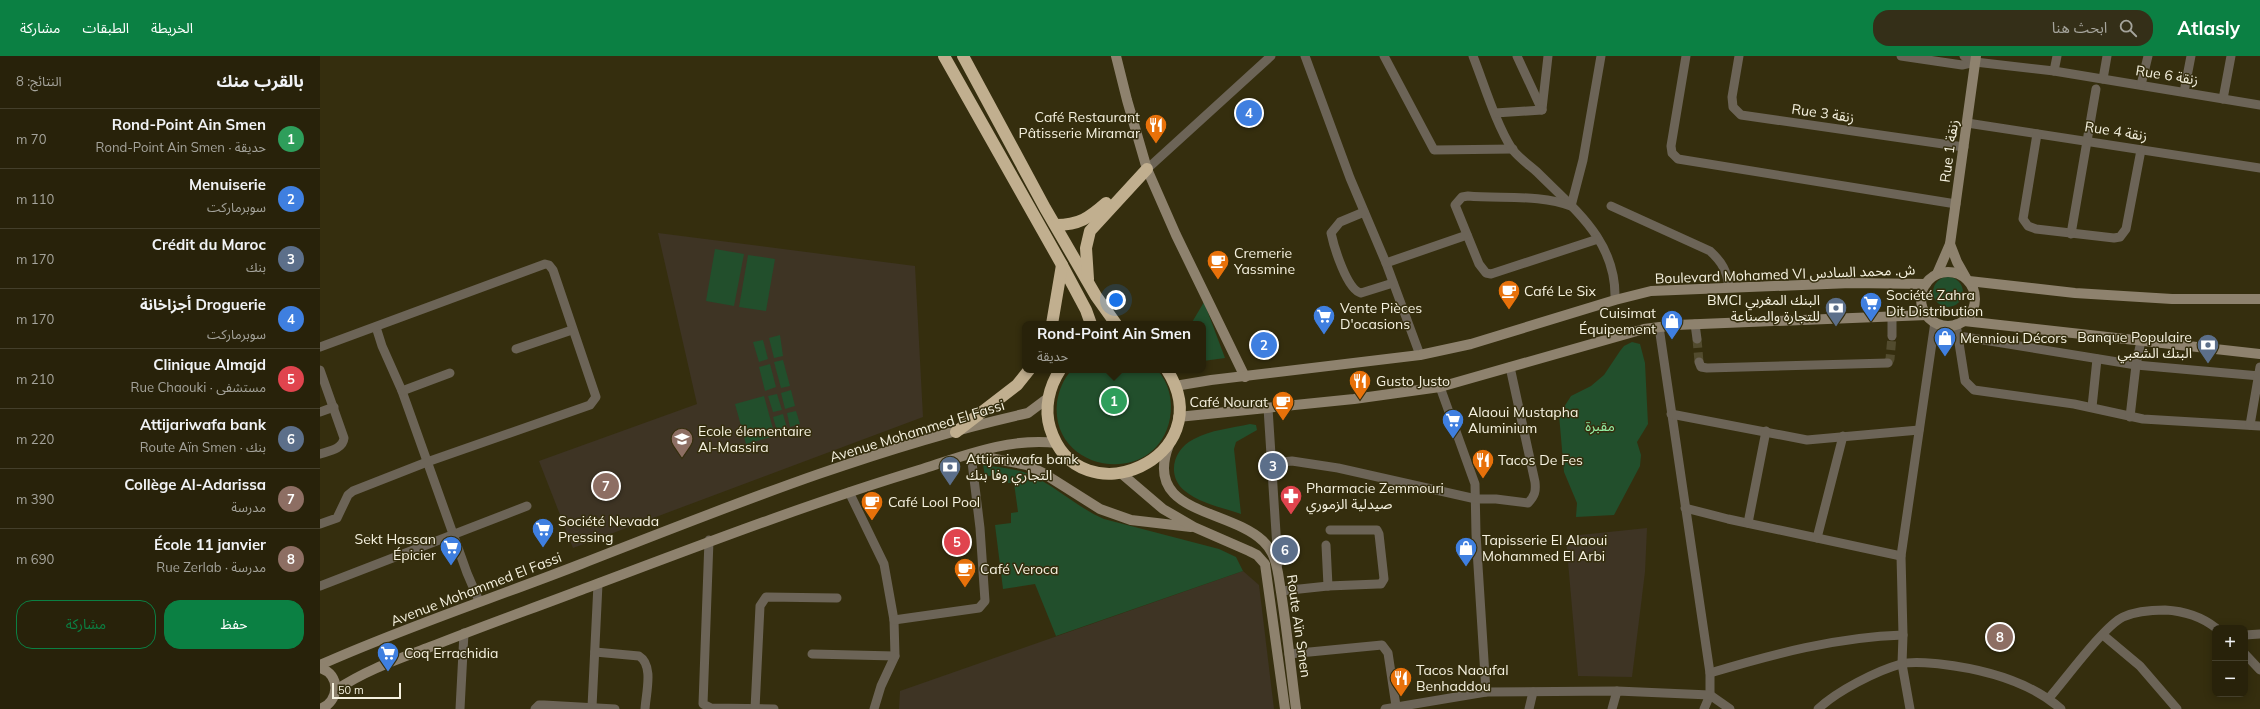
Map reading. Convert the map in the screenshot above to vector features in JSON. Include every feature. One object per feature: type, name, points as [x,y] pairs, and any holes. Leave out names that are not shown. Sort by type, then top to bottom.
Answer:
[{"type":"highway","points":[[944,56],[1062,265],[1086,310],[1090,321]]},
{"type":"highway","points":[[963,56],[1088,283],[1114,321]]},
{"type":"highway","points":[[1056,225],[1071,225],[1090,217],[1147,169]]},
{"type":"highway","points":[[1088,283],[1086,248],[1090,231],[1147,169]]},
{"type":"highway","points":[[1053,321],[1062,265]]},
{"type":"highway","points":[[956,432],[1017,385],[1027,373]]},
{"type":"highway","points":[[1058,373],[1048,398],[1048,420],[1057,442],[1068,456],[1082,467],[1102,473],[1122,474],[1149,464],[1161,454],[1170,441],[1178,417],[1179,401],[1175,386],[1168,373]]},
{"type":"main road","points":[[1116,56],[1147,169],[1245,377]]},
{"type":"main road","name":"Rue 1 زنقة","points":[[1937,274],[1950,244],[1975,59]]},
{"type":"main road","points":[[1950,244],[1957,262],[1974,289],[1975,302],[1973,310],[1960,323]]},
{"type":"main road","points":[[2260,299],[2172,299],[2082,294],[1967,279],[1950,272],[1937,274],[1926,284],[1921,299],[1927,315],[1935,322],[1944,325],[1960,323],[2260,354]]},
{"type":"main road","name":"Boulevard Mohamed VI ش. محمد السادس","points":[[1175,386],[1420,355],[1471,344],[1615,300],[1651,291],[1872,283],[1926,284]]},
{"type":"main road","points":[[1178,417],[1268,408],[1440,387],[1644,329],[1695,324],[1927,315]]},
{"type":"main road","name":"Avenue Mohammed El Fassi","points":[[320,667],[479,601],[774,490],[872,457],[956,432],[1028,413],[1048,398]]},
{"type":"main road","points":[[320,709],[330,703],[335,694],[358,675],[598,584],[709,540],[849,492],[971,454],[1023,441],[1057,442]]},
{"type":"main road","name":"Route Aïn Smen","points":[[1170,441],[1162,467],[1164,478],[1171,491],[1179,501],[1238,525],[1263,541],[1272,553],[1281,590],[1296,709]]},
{"type":"main road","points":[[971,454],[1027,465],[1043,473],[1100,510],[1131,520],[1194,527]]},
{"type":"main road","name":"Route Aïn Smen","points":[[1122,474],[1163,509],[1194,527],[1257,555],[1265,564],[1285,709]]},
{"type":"main road","name":"Avenue Mohammed El Fassi","points":[[320,667],[331,675],[335,694]]},
{"type":"street","points":[[1147,169],[1272,56]]},
{"type":"street","points":[[1306,56],[1350,178],[1386,263],[1420,355]]},
{"type":"street","points":[[1384,56],[1434,150],[1513,149]]},
{"type":"street","points":[[1473,56],[1495,113],[1513,149],[1579,213],[1598,239],[1611,263],[1615,285],[1615,300]]},
{"type":"street","points":[[1518,56],[1542,110]]},
{"type":"street","points":[[1542,110],[1548,56]]},
{"type":"street","points":[[1571,206],[1583,160],[1601,56]]},
{"type":"street","points":[[1686,56],[1671,146],[1672,153],[1678,159],[1956,204]]},
{"type":"street","name":"Rue 3 زنقة","points":[[1739,56],[1732,97],[1732,108],[1741,115],[1964,147]]},
{"type":"street","name":"Rue 6 زنقة","points":[[1905,56],[1962,66],[1975,59]]},
{"type":"street","name":"Rue 6 زنقة","points":[[1964,56],[2260,105]]},
{"type":"street","points":[[2054,71],[2056,56]]},
{"type":"street","points":[[2103,79],[2107,56]]},
{"type":"street","points":[[2141,85],[2148,56]]},
{"type":"street","points":[[2184,92],[2191,56]]},
{"type":"street","points":[[2223,99],[2231,56]]},
{"type":"street","points":[[2071,234],[2096,89]]},
{"type":"street","points":[[1495,113],[1542,110]]},
{"type":"street","name":"Rue 4 زنقة","points":[[1967,123],[2260,168]]},
{"type":"street","points":[[2037,134],[2023,219],[2024,223],[2036,229],[2114,238],[2123,234],[2141,150]]},
{"type":"street","points":[[1571,206],[1545,200],[1462,197],[1454,205],[1479,264],[1486,273],[1491,274],[1598,239]]},
{"type":"street","points":[[1611,206],[1710,251],[1718,258],[1727,273],[1729,287]]},
{"type":"street","points":[[1364,212],[1340,222],[1331,233],[1346,276],[1352,288],[1361,293],[1393,283]]},
{"type":"street","points":[[1386,263],[1467,235]]},
{"type":"street","points":[[320,347],[545,264],[549,265],[553,270],[572,330],[596,397],[593,403],[427,462],[353,491],[348,495],[337,518],[320,524]]},
{"type":"street","points":[[1892,316],[1892,336]]},
{"type":"street","points":[[1910,709],[1902,664],[1904,635],[1901,556],[1935,322]]},
{"type":"street","points":[[1960,323],[1959,336],[1965,381],[1974,390],[2092,407],[2130,417],[2260,426]]},
{"type":"street","points":[[1695,324],[1697,339]]},
{"type":"street","points":[[376,327],[382,346],[402,391],[452,534],[479,601]]},
{"type":"street","points":[[1659,327],[1710,673],[1710,695],[1704,709]]},
{"type":"street","points":[[516,349],[572,330]]},
{"type":"street","points":[[1959,336],[2136,365],[2259,373],[2250,425]]},
{"type":"street","points":[[2130,417],[2136,365],[2141,341]]},
{"type":"street","points":[[2092,407],[2097,359]]},
{"type":"street","points":[[1699,362],[1701,368],[1888,363]]},
{"type":"street","points":[[1271,463],[1292,461],[1312,464],[1476,499],[1496,499],[1528,503],[1533,498],[1536,491],[1510,367]]},
{"type":"street","points":[[320,370],[334,407],[344,442],[340,447],[320,454]]},
{"type":"street","points":[[402,391],[450,373]]},
{"type":"street","points":[[1440,387],[1475,484],[1476,534],[1486,692]]},
{"type":"street","points":[[320,412],[334,407]]},
{"type":"street","points":[[1268,408],[1279,579]]},
{"type":"street","points":[[1671,414],[1807,440],[1919,430]]},
{"type":"street","points":[[1748,523],[1766,431]]},
{"type":"street","points":[[1817,538],[1843,436]]},
{"type":"street","points":[[894,620],[979,608],[985,601],[981,544],[971,454]]},
{"type":"street","points":[[849,492],[884,564],[894,620],[895,656],[881,686],[874,709]]},
{"type":"street","points":[[320,586],[527,506]]},
{"type":"street","points":[[1685,508],[1901,556]]},
{"type":"street","points":[[1281,590],[1328,586],[1382,584],[1384,579],[1379,534],[1377,530],[1330,530]]},
{"type":"street","points":[[709,540],[702,700],[705,706],[711,708],[774,709]]},
{"type":"street","points":[[1326,545],[1328,586]]},
{"type":"street","points":[[592,706],[598,584]]},
{"type":"street","points":[[755,709],[760,606],[763,599],[766,597],[837,598]]},
{"type":"street","points":[[2049,698],[2103,635],[2122,618],[2137,612],[2174,610],[2193,615],[2212,626]]},
{"type":"street","points":[[460,709],[464,634]]},
{"type":"street","points":[[2248,636],[2260,634]]},
{"type":"street","points":[[1710,673],[1834,640],[1870,636],[1904,635]]},
{"type":"street","points":[[2103,635],[2140,666],[2172,707]]},
{"type":"street","points":[[1289,654],[1382,645],[1388,653],[1396,706]]},
{"type":"street","points":[[595,652],[639,656],[646,662],[648,667],[645,709]]},
{"type":"street","points":[[812,654],[895,656]]},
{"type":"street","points":[[2248,657],[2260,670]]},
{"type":"street","points":[[1818,709],[1850,687],[1902,664],[1933,664],[1993,672],[2049,698],[2061,709]]},
{"type":"street","points":[[1385,709],[1486,692],[1617,691],[1710,695],[1730,709]]},
{"type":"street","points":[[1612,709],[1617,691]]},
{"type":"street","points":[[1529,709],[1533,692]]},
{"type":"street","points":[[331,709],[335,694]]},
{"type":"street","points":[[535,709],[539,705],[592,706],[615,709]]},
{"type":"shaded area","points":[[658,233],[915,266],[923,417],[573,548],[539,461],[697,404]]},
{"type":"shaded area","points":[[1647,528],[1645,572],[1632,677],[1578,676],[1566,539],[1580,535]]},
{"type":"shaded area","points":[[1243,571],[1259,585],[1274,709],[899,709],[900,691]]},
{"type":"green space","points":[[715,249],[744,254],[734,306],[706,301]]},
{"type":"green space","points":[[748,255],[775,259],[766,311],[739,307]]},
{"type":"green space","points":[[1948,277],[1959,281],[1963,292],[1959,303],[1948,307],[1937,303],[1933,292],[1937,281]]},
{"type":"green space","points":[[1204,302],[1225,358],[1206,361],[1206,321],[1193,321]]},
{"type":"green space","points":[[780,335],[783,356],[774,358],[769,338]]},
{"type":"green space","points":[[763,340],[768,359],[759,362],[753,342]]},
{"type":"green space","name":"مقبرة","points":[[1632,342],[1640,344],[1645,363],[1648,424],[1637,442],[1641,455],[1640,466],[1614,515],[1576,517],[1577,503],[1564,472],[1559,415],[1571,396],[1591,386],[1604,375],[1624,346]]},
{"type":"green space","points":[[783,360],[790,386],[781,388],[774,362]]},
{"type":"green space","points":[[770,364],[776,387],[765,391],[759,367]]},
{"type":"green space","points":[[1069,373],[1159,373],[1165,380],[1171,405],[1170,418],[1161,441],[1146,456],[1126,463],[1106,464],[1086,457],[1069,445],[1059,426],[1057,402],[1066,377]]},
{"type":"green space","points":[[791,390],[795,406],[785,409],[781,393]]},
{"type":"green space","points":[[777,394],[782,410],[773,412],[768,396]]},
{"type":"green space","points":[[764,396],[775,436],[746,444],[735,404]]},
{"type":"green space","points":[[796,411],[800,424],[790,427],[787,413]]},
{"type":"green space","points":[[783,414],[787,428],[777,431],[773,417]]},
{"type":"green space","points":[[1250,424],[1256,425],[1257,430],[1236,442],[1234,449],[1241,514],[1197,499],[1179,485],[1175,478],[1174,463],[1181,449],[1187,443],[1207,433]]},
{"type":"green space","points":[[983,465],[1026,473],[1046,483],[1084,508],[1104,519],[1219,549],[1236,557],[1243,571],[1056,636],[1035,584],[1003,589],[995,525],[1011,523],[1011,513],[1018,512],[1014,483],[1008,483],[1006,475],[985,476]]},
{"type":"tunnel","points":[[1888,363],[1890,359],[1892,336]]},
{"type":"tunnel","points":[[1697,339],[1699,362]]},
{"type":"place","name":"Droguerie أجزاخانة","points":[[1249,113]]},
{"type":"place","name":"Café Restaurant Pâtisserie Miramar","points":[[1156,144]]},
{"type":"place","name":"Cremerie Yassmine","points":[[1218,280]]},
{"type":"place","name":"Café Le Six","points":[[1509,310]]},
{"type":"place","name":"Société Zahra Dit Distribution","points":[[1871,322]]},
{"type":"place","name":"BMCI البنك المغربي للتجارة والصناعة","points":[[1836,328]]},
{"type":"place","name":"Vente Pièces D'ocasions","points":[[1324,336]]},
{"type":"place","name":"Cuisimat Équipement","points":[[1672,340]]},
{"type":"place","name":"Menuiserie","points":[[1264,345]]},
{"type":"place","name":"Mennioui Décors","points":[[1945,358]]},
{"type":"place","name":"Banque Populaire البنك الشعبي","points":[[2208,364]]},
{"type":"place","name":"Gusto Justo","points":[[1360,400]]},
{"type":"place","name":"Rond-Point Ain Smen","points":[[1114,401]]},
{"type":"place","name":"Café Nourat","points":[[1283,422]]},
{"type":"place","name":"Alaoui Mustapha Aluminium","points":[[1453,440]]},
{"type":"place","name":"Ecole élementaire Al-Massira","points":[[682,458]]},
{"type":"place","name":"Crédit du Maroc","points":[[1273,466]]},
{"type":"place","name":"Tacos De Fes","points":[[1483,480]]},
{"type":"place","name":"Collège Al-Adarissa","points":[[606,486]]},
{"type":"place","name":"Attijariwafa bank التجاري وفا بنك","points":[[950,486]]},
{"type":"place","name":"Pharmacie Zemmouri صيدلية الزموري","points":[[1291,516]]},
{"type":"place","name":"Café Lool Pool","points":[[872,522]]},
{"type":"place","name":"Clinique Almajd","points":[[957,542]]},
{"type":"place","name":"Société Nevada Pressing","points":[[543,548]]},
{"type":"place","name":"Attijariwafa bank","points":[[1285,550]]},
{"type":"place","name":"Sekt Hassan Épicier","points":[[451,566]]},
{"type":"place","name":"Tapisserie El Alaoui Mohammed El Arbi","points":[[1466,568]]},
{"type":"place","name":"Café Veroca","points":[[965,588]]},
{"type":"place","name":"École 11 janvier","points":[[2000,637]]},
{"type":"place","name":"Coq Errachidia","points":[[388,672]]},
{"type":"place","name":"Tacos Naoufal Benhaddou","points":[[1401,698]]}]
